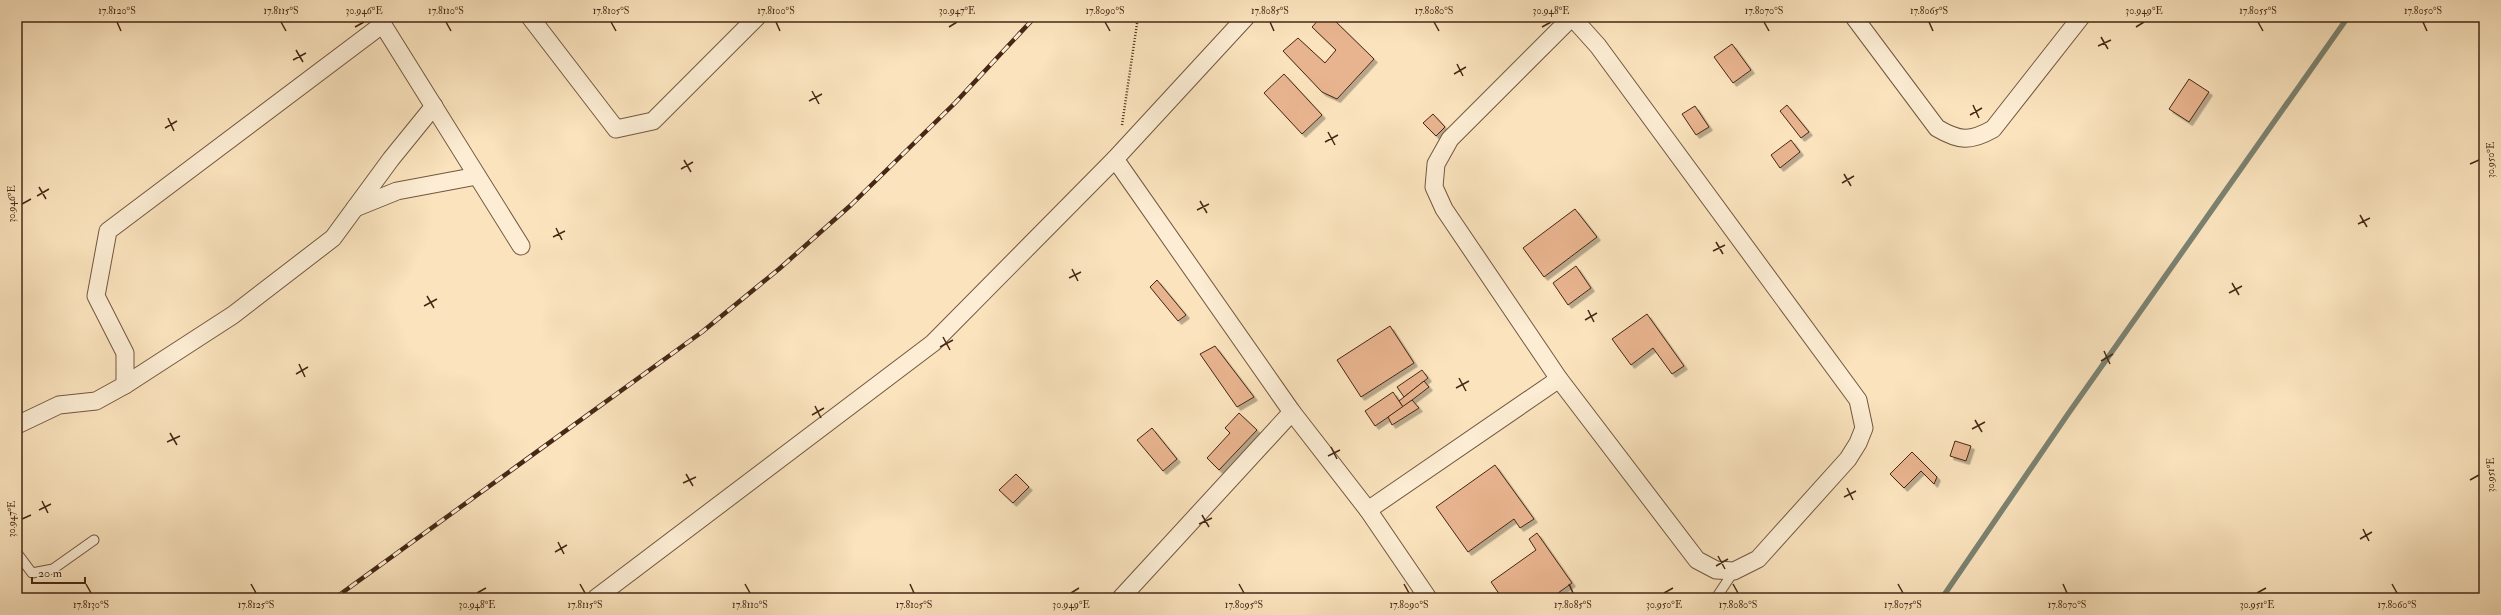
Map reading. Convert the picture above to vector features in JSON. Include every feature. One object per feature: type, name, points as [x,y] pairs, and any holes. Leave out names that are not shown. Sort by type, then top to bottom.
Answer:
[{"type":"street","points":[[530,17],[616,129],[653,121],[757,17]]},
{"type":"street","points":[[596,598],[933,343],[1116,160],[1246,17]]},
{"type":"street","points":[[1572,17],[1598,46],[1858,400],[1864,428],[1848,459],[1758,559],[1734,571],[1716,570],[1697,560],[1559,379],[1444,209],[1434,187],[1436,164],[1450,138],[1572,17]]},
{"type":"street","points":[[1854,17],[1937,128],[1953,138],[1967,139],[1982,135],[1993,129],[2082,17]]},
{"type":"street","points":[[125,385],[125,353],[96,296],[108,231],[380,21],[521,246]]},
{"type":"street","points":[[17,425],[59,405],[96,401],[125,385],[233,315],[333,238],[391,159],[434,106]]},
{"type":"street","points":[[1116,160],[1292,412],[1368,510],[1428,598]]},
{"type":"street","points":[[355,208],[397,192],[477,176]]},
{"type":"street","points":[[1368,510],[1559,379]]},
{"type":"street","points":[[1121,598],[1292,412]]},
{"type":"lane","points":[[17,553],[32,573],[53,569],[94,540]]},
{"type":"lane","points":[[1716,598],[1734,571]]},
{"type":"path","points":[[1121,131],[1138,17]]},
{"type":"building","points":[[1321,17],[1331,17],[1374,59],[1337,99],[1322,92],[1283,51],[1298,38],[1325,63],[1336,50],[1312,27]]},
{"type":"building","points":[[1732,44],[1751,70],[1733,83],[1714,57]]},
{"type":"building","points":[[1284,74],[1322,115],[1302,134],[1264,93]]},
{"type":"building","points":[[2189,79],[2209,92],[2189,122],[2169,109]]},
{"type":"building","points":[[1787,105],[1809,132],[1801,138],[1780,111]]},
{"type":"building","points":[[1695,106],[1709,127],[1696,135],[1682,114]]},
{"type":"building","points":[[1433,114],[1445,127],[1436,136],[1423,123]]},
{"type":"building","points":[[1791,140],[1800,152],[1780,168],[1771,155]]},
{"type":"building","points":[[1575,209],[1597,237],[1544,277],[1523,248]]},
{"type":"building","points":[[1576,266],[1591,288],[1568,305],[1553,283]]},
{"type":"building","points":[[1157,280],[1186,315],[1178,321],[1150,287]]},
{"type":"building","points":[[1647,314],[1684,366],[1672,374],[1653,348],[1631,365],[1612,339]]},
{"type":"building","points":[[1390,326],[1414,363],[1361,397],[1337,360]]},
{"type":"building","points":[[1215,346],[1254,397],[1237,407],[1200,354]]},
{"type":"building","points":[[1422,370],[1428,378],[1404,397],[1397,387]]},
{"type":"building","points":[[1424,381],[1429,387],[1403,407],[1399,401]]},
{"type":"building","points":[[1393,392],[1403,407],[1375,426],[1365,411]]},
{"type":"building","points":[[1412,400],[1419,408],[1392,425],[1388,417]]},
{"type":"building","points":[[1239,413],[1257,430],[1219,470],[1207,458],[1230,433],[1225,428]]},
{"type":"building","points":[[1152,428],[1177,459],[1163,471],[1137,440]]},
{"type":"building","points":[[1955,441],[1971,446],[1966,461],[1950,456]]},
{"type":"building","points":[[1912,452],[1937,477],[1934,484],[1921,471],[1904,488],[1890,474]]},
{"type":"building","points":[[1495,465],[1534,519],[1520,528],[1514,519],[1468,552],[1436,507]]},
{"type":"building","points":[[1016,474],[1029,487],[1013,503],[999,490]]},
{"type":"building","points":[[1537,533],[1572,583],[1551,598],[1502,598],[1491,582],[1536,550],[1529,539]]},
{"type":"building","points":[[685,593],[689,598],[679,598]]},
{"type":"waterway","points":[[1942,598],[2068,414],[2348,17]]},
{"type":"railway","points":[[335,598],[702,332],[779,269],[851,205],[955,103],[1035,17]]}]
